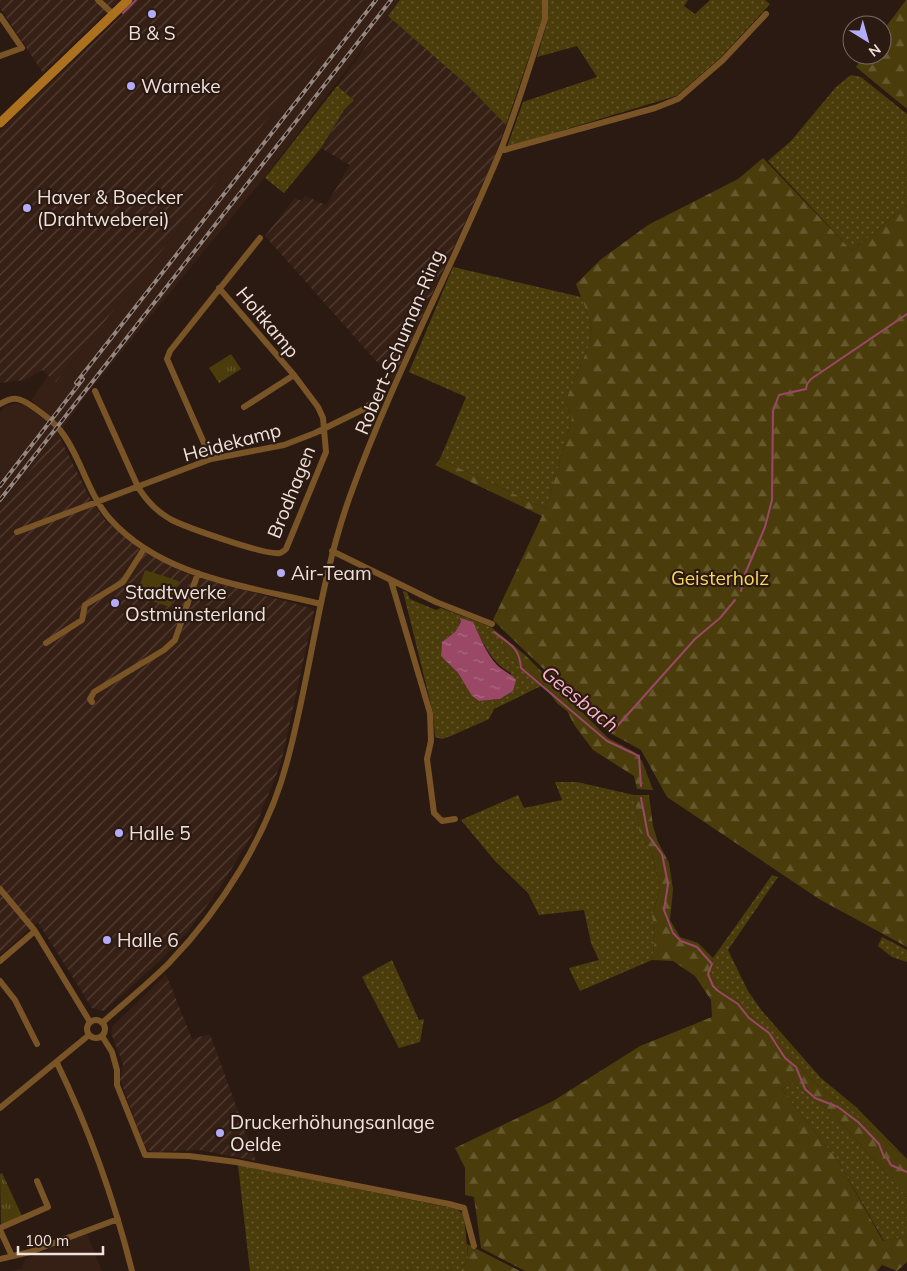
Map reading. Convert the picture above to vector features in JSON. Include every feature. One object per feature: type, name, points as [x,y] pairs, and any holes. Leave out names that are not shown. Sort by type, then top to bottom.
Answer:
[{"type":"main road","points":[[0,123],[128,0]]},
{"type":"street","points":[[98,0],[114,15]]},
{"type":"street","name":"Robert-Schuman-Ring","points":[[102,1023],[168,964],[191,938],[225,891],[261,830],[287,765],[309,670],[332,550],[351,495],[395,387],[501,149],[545,19],[545,0]]},
{"type":"street","points":[[501,149],[504,150],[655,108],[678,99],[723,60],[766,14]]},
{"type":"street","points":[[0,16],[22,48],[0,56]]},
{"type":"street","name":"Holtkamp","points":[[212,459],[167,359],[170,351],[260,238]]},
{"type":"street","name":"Holtkamp","points":[[219,288],[294,375],[318,407],[324,429]]},
{"type":"street","name":"Holtkamp","points":[[244,407],[294,375]]},
{"type":"street","points":[[95,391],[138,487]]},
{"type":"street","points":[[0,404],[9,400],[20,399],[59,428],[97,500],[121,530],[144,548],[168,562],[198,573],[321,604]]},
{"type":"street","name":"Heidekamp","points":[[17,532],[53,520],[97,500],[138,487],[212,459],[270,450],[324,429],[364,409],[370,404]]},
{"type":"street","name":"Brodhagen","points":[[138,487],[144,497],[158,511],[187,527],[208,535],[280,553],[291,542],[326,452],[324,429]]},
{"type":"street","points":[[46,643],[82,620],[85,605],[123,582],[144,548]]},
{"type":"street","points":[[332,550],[391,581],[492,624]]},
{"type":"street","points":[[92,702],[90,699],[94,692],[164,650],[175,640],[198,573]]},
{"type":"street","points":[[391,581],[430,713],[432,740],[427,759],[434,813],[442,821],[455,819]]},
{"type":"street","points":[[0,889],[35,931],[90,1022]]},
{"type":"street","points":[[0,961],[35,931]]},
{"type":"street","points":[[0,981],[15,1000],[37,1044]]},
{"type":"street","points":[[96,1020],[102,1023],[105,1030],[102,1036],[95,1038],[89,1035],[87,1028],[90,1022],[96,1020]]},
{"type":"street","points":[[0,1108],[89,1035]]},
{"type":"street","points":[[102,1036],[112,1052],[117,1070],[117,1085],[145,1155],[189,1156],[236,1162],[464,1208],[474,1246]]},
{"type":"street","points":[[56,1063],[80,1109],[118,1219],[132,1271]]},
{"type":"street","points":[[12,1256],[0,1229],[48,1207],[36,1181]]},
{"type":"street","points":[[0,1259],[46,1246],[118,1219]]},
{"type":"shaded area","points":[[0,0],[119,0],[43,73],[0,8]]},
{"type":"shaded area","points":[[138,0],[363,0],[56,382],[42,370],[25,380],[0,383],[0,130]]},
{"type":"shaded area","points":[[363,0],[400,0],[265,177],[87,394],[63,428],[31,400],[48,375],[57,381]]},
{"type":"shaded area","points":[[388,16],[466,84],[506,125],[492,163],[393,380],[265,236],[295,198],[302,201],[305,196],[326,205],[350,165],[321,148],[344,110],[354,100],[337,86]]},
{"type":"shaded area","points":[[16,403],[28,406],[56,430],[52,435],[53,440],[0,510],[0,412],[4,407]]},
{"type":"shaded area","points":[[56,430],[90,498],[104,519],[141,551],[192,576],[311,608],[314,612],[281,763],[252,835],[219,889],[187,933],[162,959],[104,1011],[92,1008],[38,922],[0,955],[0,510],[53,440],[52,435]]},
{"type":"shaded area","points":[[166,974],[192,1039],[210,1034],[256,1161],[199,1150],[152,1152],[145,1148],[120,1079],[123,1064],[111,1033],[112,1027]]},
{"type":"shaded area","points":[[87,1233],[102,1271],[10,1271],[22,1268],[25,1259]]},
{"type":"green space","points":[[400,0],[543,0],[542,19],[506,125],[466,84],[388,16]]},
{"type":"green space","points":[[548,0],[688,0],[684,6],[695,14],[710,0],[765,0],[770,4],[720,58],[676,96],[507,147],[523,102],[597,77],[577,46],[537,57],[548,20]]},
{"type":"green space","points":[[907,0],[907,109],[856,67],[858,65],[892,65],[892,19]]},
{"type":"green space","points":[[851,75],[861,77],[907,114],[907,205],[852,251],[768,161],[791,141],[836,87]]},
{"type":"green space","points":[[337,86],[354,100],[344,110],[321,148],[284,193],[265,178]]},
{"type":"green space","name":"Geisterholz","points":[[763,158],[852,251],[907,205],[907,947],[819,899],[667,797],[641,750],[610,733],[493,620],[542,516],[435,465],[440,459],[546,509],[572,418],[565,402],[590,343],[592,325],[576,284],[600,260],[648,225],[738,179]]},
{"type":"green space","points":[[453,267],[581,297],[592,325],[590,343],[565,402],[572,418],[546,509],[440,459],[466,397],[409,372]]},
{"type":"green space","points":[[231,354],[241,369],[219,383],[209,368]]},
{"type":"green space","points":[[145,570],[179,581],[170,607],[136,596]]},
{"type":"green space","points":[[403,591],[407,592],[410,599],[436,610],[441,608],[491,627],[502,636],[506,655],[543,685],[494,709],[489,719],[442,739],[435,737],[433,713]],"holes":[[[460,619],[473,623],[493,658],[511,673],[513,691],[500,699],[479,701],[472,696],[458,673],[441,656],[442,642],[455,632],[461,622]]]},
{"type":"green space","points":[[502,636],[524,654],[608,738],[634,752],[642,761],[653,790],[637,789],[634,776],[593,750],[575,726],[567,711],[558,704],[543,685],[506,655]]},
{"type":"green space","points":[[555,782],[577,782],[634,795],[639,830],[652,853],[660,888],[652,916],[655,939],[652,960],[580,991],[569,968],[599,960],[591,943],[584,910],[539,915],[528,893],[495,861],[461,820],[518,795],[524,808],[562,800]]},
{"type":"green space","points":[[634,795],[649,795],[653,826],[658,842],[669,863],[673,889],[670,920],[680,937],[698,943],[713,958],[711,976],[717,987],[736,1000],[812,1080],[907,1159],[907,1197],[833,1114],[792,1082],[782,1090],[838,1161],[883,1241],[907,1236],[907,1262],[897,1271],[882,1265],[877,1271],[525,1271],[481,1248],[474,1197],[465,1195],[465,1168],[455,1148],[553,1101],[640,1046],[712,1017],[711,1000],[695,976],[673,961],[652,960],[655,939],[652,916],[660,888],[652,853],[639,830]]},
{"type":"green space","points":[[772,875],[778,877],[728,950],[748,991],[762,1011],[821,1078],[856,1107],[907,1159],[812,1080],[736,1000],[717,987],[711,976],[713,958]]},
{"type":"green space","points":[[882,937],[907,950],[907,962],[892,957],[878,946]]},
{"type":"green space","points":[[392,960],[419,1020],[424,1019],[420,1042],[399,1048],[362,977]]},
{"type":"green space","points":[[792,1082],[833,1114],[907,1197],[907,1236],[884,1241],[838,1161],[782,1090]]},
{"type":"green space","points":[[238,1165],[457,1209],[464,1215],[468,1258],[461,1271],[250,1271]]},
{"type":"green space","points":[[2,1173],[22,1216],[1,1225],[0,1174]]},
{"type":"green space","points":[[467,1244],[520,1271],[461,1271],[468,1258]]},
{"type":"water","points":[[460,618],[473,622],[493,661],[516,680],[513,691],[500,699],[479,701],[472,696],[458,673],[441,656],[442,642],[455,632],[461,622]]},
{"type":"waterway","points":[[123,13],[136,0]]},
{"type":"waterway","points":[[741,591],[745,574],[765,527],[772,500],[773,411],[779,395],[806,389],[811,379],[907,314]]},
{"type":"waterway","points":[[612,732],[695,639],[720,618],[735,600]]},
{"type":"waterway","name":"Geesbach","points":[[494,632],[516,650],[521,668],[607,741],[639,756],[641,786]]},
{"type":"waterway","name":"Geesbach","points":[[641,798],[648,835],[662,854],[668,884],[664,910],[673,933],[681,941],[697,947],[712,964],[708,974],[713,986],[738,1004],[749,1018],[769,1033],[785,1058],[796,1067],[805,1089],[815,1098],[838,1107],[858,1122],[879,1144],[884,1157]]},
{"type":"waterway","name":"Geesbach","points":[[887,1158],[891,1165],[907,1172]]},
{"type":"railway","points":[[76,383],[376,0]]},
{"type":"railway","points":[[0,500],[391,0]]},
{"type":"railway","points":[[0,486],[83,379]]},
{"type":"place","name":"B & S","points":[[152,14]]},
{"type":"place","name":"Warneke","points":[[131,86]]},
{"type":"place","name":"Haver & Boecker (Drahtweberei)","points":[[27,208]]},
{"type":"place","name":"Air-Team","points":[[281,573]]},
{"type":"place","name":"Stadtwerke Ostmünsterland","points":[[115,603]]},
{"type":"place","name":"Halle 5","points":[[119,833]]},
{"type":"place","name":"Halle 6","points":[[107,940]]},
{"type":"place","name":"Druckerhöhungsanlage Oelde","points":[[220,1133]]}]
